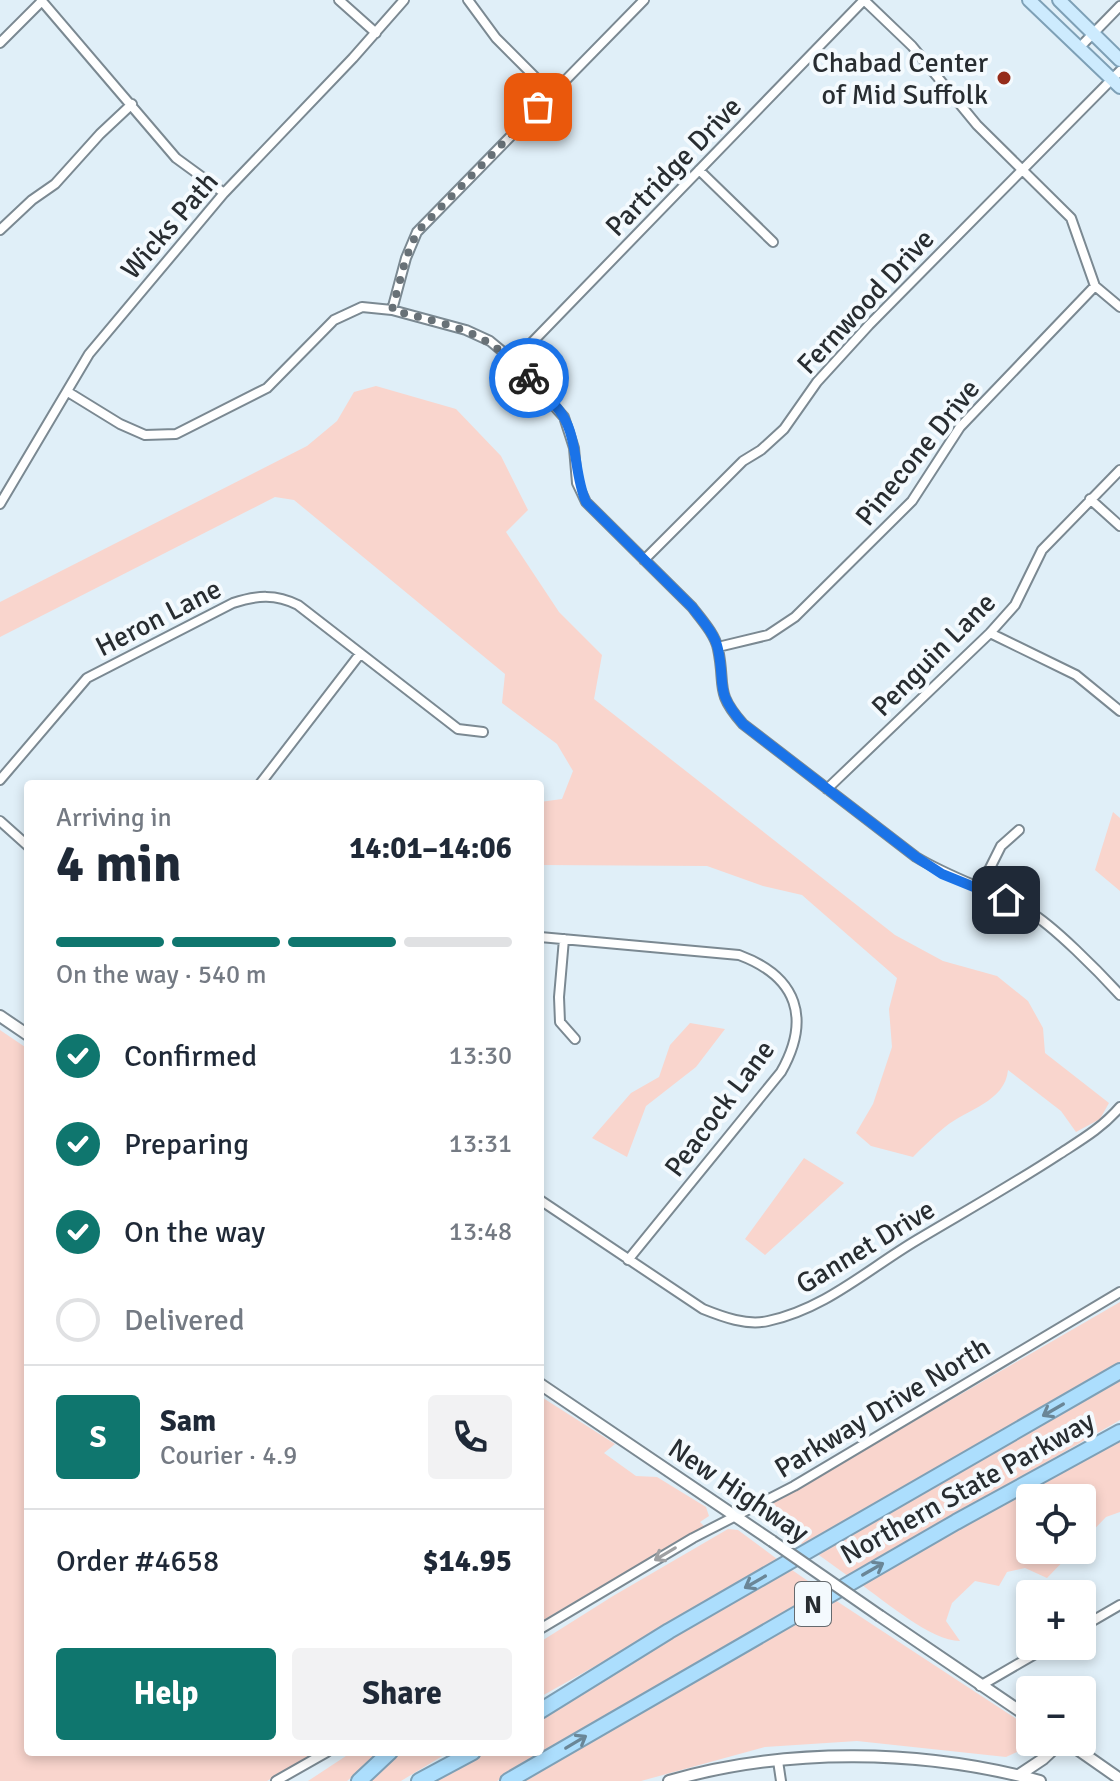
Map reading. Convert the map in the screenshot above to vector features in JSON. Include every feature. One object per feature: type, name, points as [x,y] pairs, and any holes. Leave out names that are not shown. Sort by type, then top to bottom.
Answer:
[{"type":"highway","name":"Northern State Parkway","points":[[544,1709],[669,1631],[1120,1371]]},
{"type":"highway","name":"Northern State Parkway","points":[[508,1781],[862,1575],[1120,1432]]},
{"type":"highway","points":[[359,1781],[386,1756]]},
{"type":"highway","points":[[419,1781],[466,1756]]},
{"type":"main road","points":[[1029,0],[1117,79]]},
{"type":"main road","points":[[1059,0],[1120,60]]},
{"type":"street","points":[[0,43],[42,0],[176,158],[224,193]]},
{"type":"street","points":[[339,0],[376,33]]},
{"type":"street","name":"Wicks Path","points":[[0,504],[89,354],[224,193],[404,0]]},
{"type":"street","points":[[468,0],[496,38],[551,93]]},
{"type":"street","points":[[392,310],[406,258],[417,232],[644,0]]},
{"type":"street","points":[[864,0],[912,46],[977,125],[1071,218],[1095,286],[1120,307]]},
{"type":"street","name":"Partridge Drive","points":[[514,361],[864,0]]},
{"type":"street","points":[[1079,48],[1120,6]]},
{"type":"street","name":"Fernwood Drive","points":[[644,560],[743,461],[761,450],[784,429],[817,382],[838,359],[1021,168],[1117,79]]},
{"type":"street","points":[[0,230],[32,200],[55,184],[132,104]]},
{"type":"street","points":[[699,170],[773,242]]},
{"type":"street","name":"Pinecone Drive","points":[[718,647],[768,635],[795,617],[912,501],[960,427],[1095,286]]},
{"type":"street","points":[[68,392],[120,424],[145,435],[176,434],[267,388],[334,320],[362,307],[392,310],[466,330],[490,341],[514,361],[564,417],[574,448],[577,483],[586,502],[692,607],[718,647],[721,685],[727,705],[743,724],[942,874],[1031,912],[1120,995]]},
{"type":"street","name":"Penguin Lane","points":[[827,789],[990,633],[1015,605],[1042,550],[1120,470]]},
{"type":"street","points":[[1090,499],[1120,526]]},
{"type":"street","name":"Heron Lane","points":[[0,780],[87,678],[233,603],[255,596],[282,597],[298,605],[458,729],[483,732]]},
{"type":"street","points":[[990,633],[1076,675],[1120,711]]},
{"type":"street","points":[[263,780],[360,654]]},
{"type":"street","points":[[0,821],[24,842]]},
{"type":"street","points":[[980,888],[1001,846],[1019,830]]},
{"type":"street","name":"Peacock Lane","points":[[544,937],[739,955],[759,962],[783,982],[795,1003],[798,1027],[792,1051],[781,1072],[628,1260]]},
{"type":"street","points":[[564,939],[560,1022],[575,1039]]},
{"type":"street","points":[[0,1016],[24,1032]]},
{"type":"street","name":"Gannet Drive","points":[[544,1203],[703,1309],[731,1320],[764,1322],[802,1312],[828,1298],[1106,1124],[1120,1107]]},
{"type":"street","name":"Parkway Drive North","points":[[544,1627],[733,1516],[794,1486],[1120,1292]]},
{"type":"street","name":"New Highway","points":[[544,1387],[1016,1709]]},
{"type":"street","points":[[1096,1619],[1120,1605]]},
{"type":"street","points":[[980,1686],[1025,1660]]},
{"type":"street","points":[[276,1781],[320,1756]]},
{"type":"street","points":[[1019,1775],[1046,1756]]},
{"type":"street","points":[[1087,1756],[1120,1779]]},
{"type":"street","points":[[669,1781],[700,1772],[778,1761],[861,1757],[913,1759],[1040,1781]]},
{"type":"street","points":[[778,1761],[781,1781]]},
{"type":"shaded area","points":[[376,386],[456,409],[501,456],[528,510],[506,532],[559,612],[602,655],[594,699],[895,935],[943,961],[997,976],[1028,1001],[1043,1028],[1045,1053],[1109,1103],[1100,1119],[1076,1132],[1061,1111],[1008,1070],[1000,1090],[993,1097],[945,1127],[913,1157],[871,1146],[856,1133],[873,1104],[892,1047],[889,1009],[897,978],[802,895],[763,886],[707,866],[544,865],[544,801],[562,799],[573,771],[557,744],[502,703],[505,674],[294,500],[275,497],[0,637],[0,602],[307,446],[337,421],[354,392]]},
{"type":"shaded area","points":[[1113,812],[1120,818],[1120,891],[1095,870]]},
{"type":"shaded area","points":[[690,1023],[725,1029],[696,1067],[646,1106],[627,1157],[592,1138],[631,1093],[659,1077],[670,1045]]},
{"type":"shaded area","points":[[0,1030],[24,1046],[24,1756],[310,1756],[267,1781],[0,1781]]},
{"type":"shaded area","points":[[804,1158],[844,1183],[765,1255],[745,1239]]},
{"type":"shaded area","points":[[1120,1302],[1120,1363],[805,1546],[766,1519],[768,1506]]},
{"type":"shaded area","points":[[1120,1378],[1120,1420],[848,1576],[816,1553]]},
{"type":"shaded area","points":[[544,1399],[615,1444],[604,1453],[636,1476],[657,1477],[706,1507],[709,1516],[700,1522],[704,1526],[544,1620]]},
{"type":"shaded area","points":[[1120,1437],[1120,1512],[1106,1517],[1096,1527],[1096,1484],[1036,1484]]},
{"type":"shaded area","points":[[1016,1495],[1016,1564],[1060,1564],[1047,1578],[1025,1568],[1007,1572],[999,1586],[975,1581],[952,1603],[946,1621],[960,1641],[922,1627],[859,1583]]},
{"type":"shaded area","points":[[728,1529],[738,1530],[781,1562],[544,1695],[544,1639]]},
{"type":"shaded area","points":[[792,1570],[824,1592],[544,1754],[544,1713],[675,1634]]},
{"type":"shaded area","points":[[835,1600],[1016,1719],[1016,1752],[1006,1757],[857,1741],[765,1747],[641,1781],[521,1781]]},
{"type":"shaded area","points":[[346,1756],[376,1756],[347,1781],[308,1781]]},
{"type":"shaded area","points":[[392,1756],[442,1756],[401,1781],[366,1781]]},
{"type":"shaded area","points":[[469,1756],[540,1756],[497,1781],[426,1781]]},
{"type":"way so far","points":[[529,378],[490,341],[466,330],[392,310],[406,258],[417,232],[538,107]]},
{"type":"place","name":"Chabad Center of Mid Suffolk","points":[[1004,78]]},
{"type":"route","points":[[529,378],[564,417],[574,448],[577,483],[586,502],[692,607],[705,624],[718,647],[721,685],[727,705],[743,724],[916,857],[942,874],[1006,900]]}]
